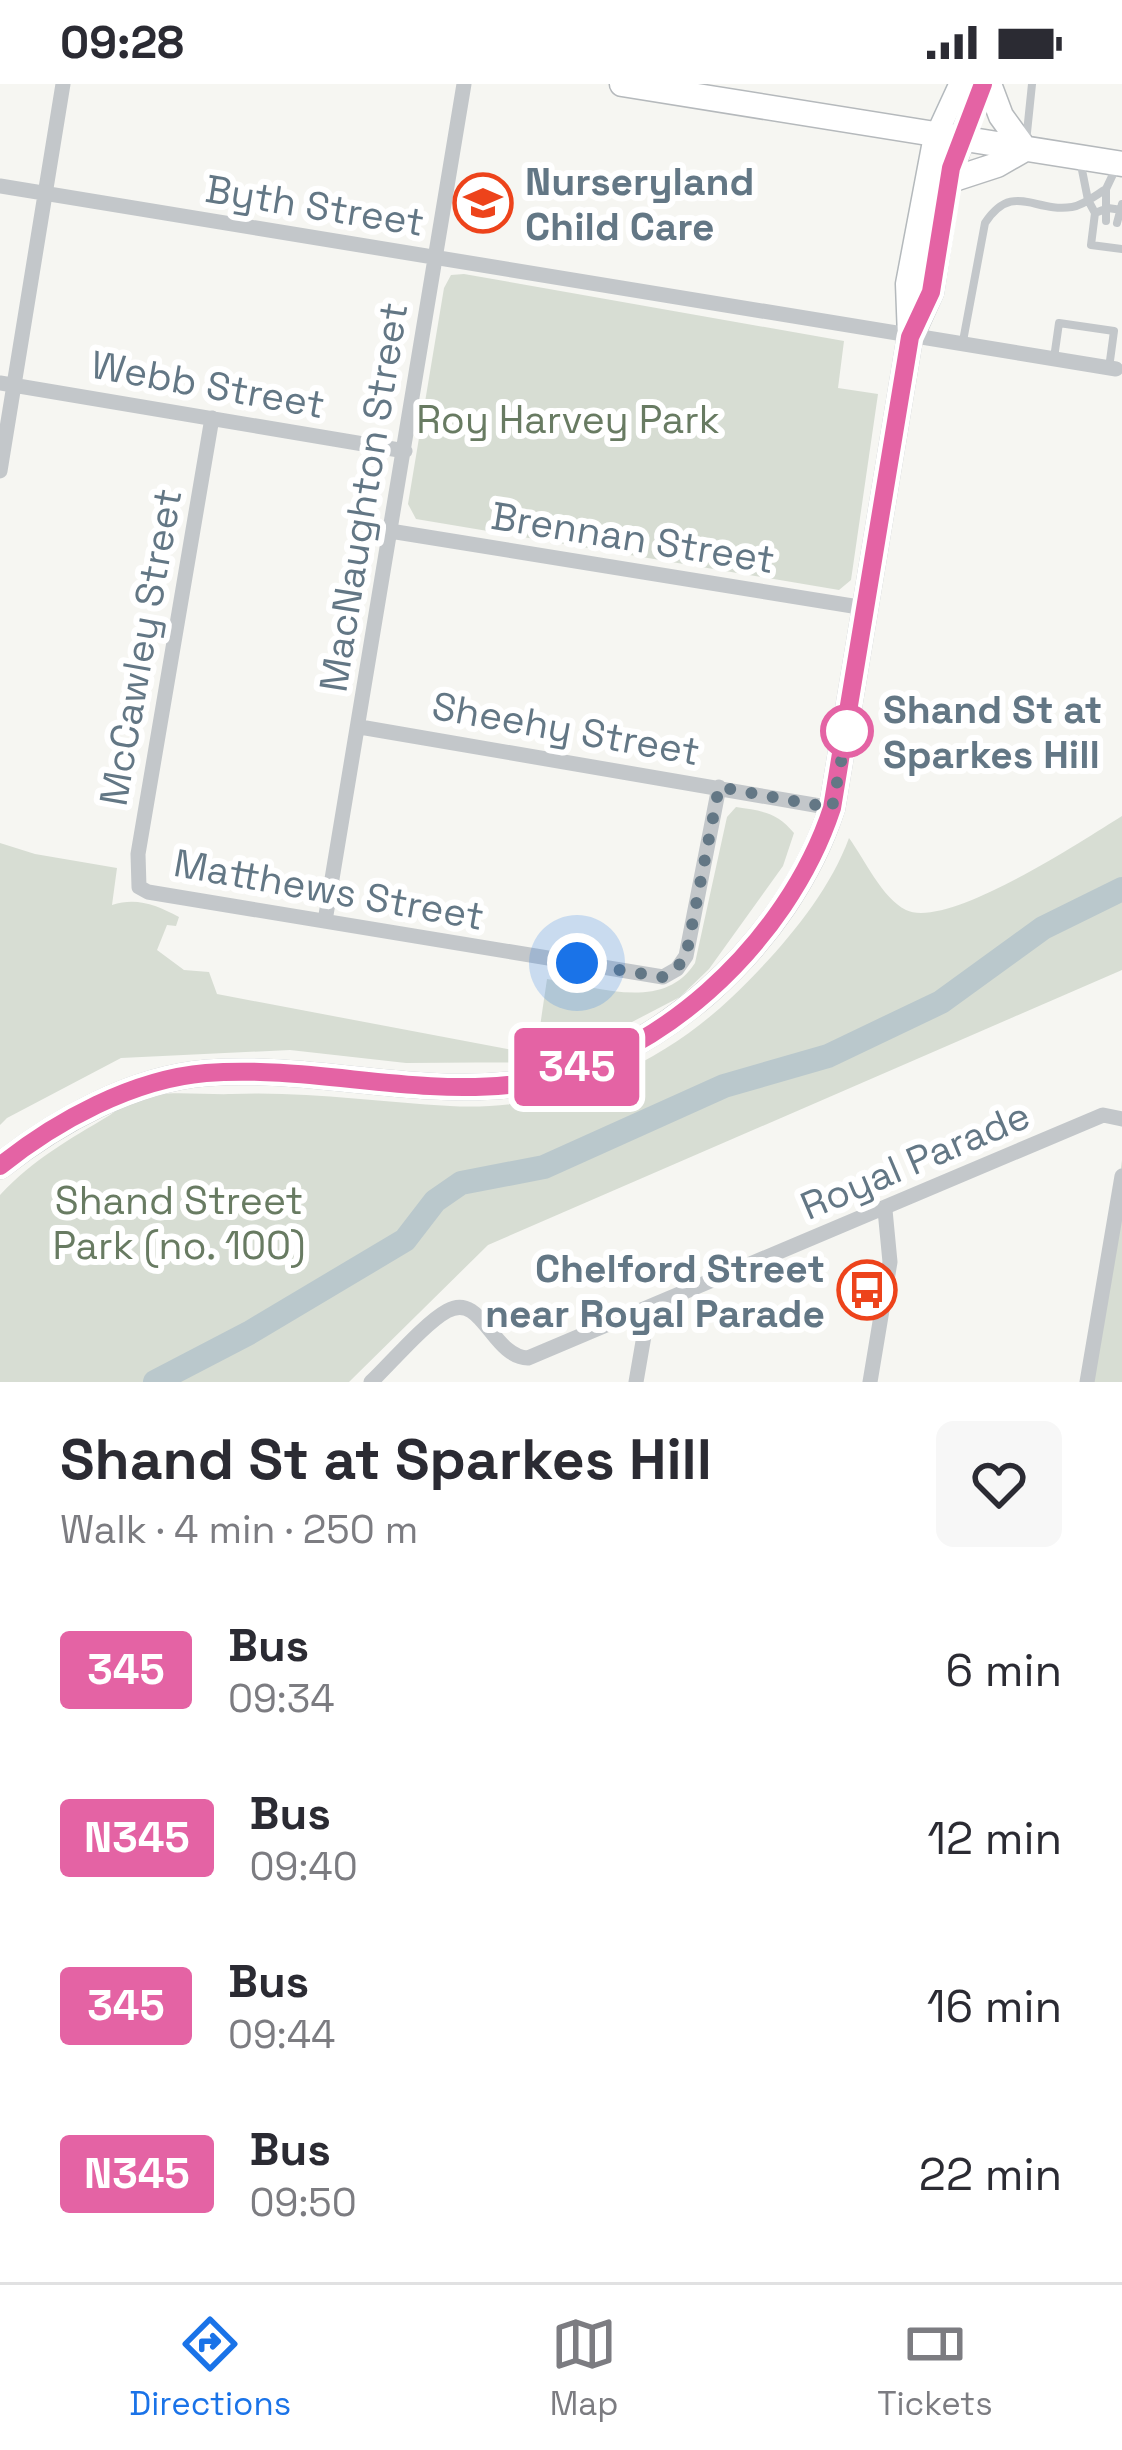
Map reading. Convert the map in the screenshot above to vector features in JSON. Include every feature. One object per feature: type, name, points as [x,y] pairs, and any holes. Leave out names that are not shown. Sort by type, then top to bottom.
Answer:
[{"type":"main road","points":[[622,84],[743,94],[948,138],[1120,164]]},
{"type":"main road","points":[[0,1166],[76,1115],[134,1090],[203,1073],[290,1074],[414,1085],[505,1085],[564,1072],[625,1049],[673,1020],[743,957],[796,891],[821,843],[832,808],[910,337],[908,284],[959,84]]},
{"type":"main road","points":[[910,337],[931,292],[948,181],[948,138],[986,84],[1001,116],[1025,149]]},
{"type":"main road","points":[[948,181],[997,165],[1025,149]]},
{"type":"street","points":[[0,471],[7,384],[63,84]]},
{"type":"street","name":"MacNaughton Street","points":[[325,921],[464,84]]},
{"type":"street","name":"Byth Street","points":[[0,186],[1112,369]]},
{"type":"street","name":"Webb Street","points":[[7,384],[405,451]]},
{"type":"street","name":"McCawley Street","points":[[140,887],[138,854],[212,418]]},
{"type":"street","name":"Brennan Street","points":[[389,531],[866,608]]},
{"type":"street","name":"Sheehy Street","points":[[359,727],[832,808]]},
{"type":"street","name":"Matthews Street","points":[[140,887],[663,977],[686,956],[719,787]]},
{"type":"street","name":"Royal Parade","points":[[371,1382],[448,1310],[468,1308],[504,1352],[528,1358],[1103,1115],[1122,1119]]},
{"type":"street","points":[[1087,1382],[1122,1177]]},
{"type":"street","points":[[870,1382],[891,1255],[885,1210]]},
{"type":"street","points":[[635,1312],[645,1330],[636,1382]]},
{"type":"lane","points":[[1025,149],[1032,84]]},
{"type":"lane","points":[[1079,158],[1088,200],[1096,213],[1091,245],[1111,244]]},
{"type":"lane","points":[[962,346],[985,223],[996,206],[1012,200],[1071,207],[1106,189],[1120,164]]},
{"type":"lane","points":[[1106,189],[1118,208]]},
{"type":"lane","points":[[1096,213],[1118,208]]},
{"type":"lane","points":[[1111,222],[1118,208]]},
{"type":"lane","points":[[1054,360],[1059,323],[1114,331],[1112,369]]},
{"type":"green space","name":"Roy Harvey Park","points":[[451,275],[844,341],[838,388],[878,394],[851,580],[839,590],[416,519],[408,504],[444,288]]},
{"type":"green space","points":[[736,807],[775,817],[794,833],[783,866],[709,969],[680,997],[584,1047],[529,1062],[406,1063],[290,1050],[121,1058],[0,1125],[0,843],[117,868],[112,905],[146,904],[179,917],[176,926],[167,925],[157,950],[184,970],[209,972],[217,994],[528,1053],[537,1047],[547,979],[647,992],[665,988],[695,963],[727,817]]},
{"type":"green space","name":"Shand Street Park (no. 100)","points":[[1122,816],[1122,970],[488,1245],[349,1382],[0,1382],[0,1195],[52,1151],[133,1100],[162,1094],[260,1093],[489,1106],[565,1093],[637,1065],[670,1046],[731,998],[799,924],[828,882],[849,838],[889,897],[906,910],[926,913],[983,895]]},
{"type":"green space","points":[[1122,1160],[1122,1382],[1091,1382]]},
{"type":"waterway","points":[[155,1382],[249,1333],[405,1240],[435,1201],[461,1183],[544,1167],[724,1086],[828,1056],[941,1002],[1043,928],[1122,889]]},
{"type":"bus line","name":"345","points":[[0,1166],[76,1115],[134,1090],[203,1073],[290,1074],[414,1085],[505,1085],[564,1072],[625,1049],[673,1020],[729,973],[796,891],[821,843],[832,808],[910,337],[931,292],[951,168],[983,84]]},
{"type":"place","name":"Nurseryland Child Care","points":[[483,203]]},
{"type":"place","name":"Shand St at Sparkes Hill","points":[[847,731]]},
{"type":"place","name":"Chelford Street near Royal Parade","points":[[867,1290]]},
{"type":"route","points":[[577,963],[663,977],[676,969],[686,956],[719,787],[832,808],[847,731]]}]
